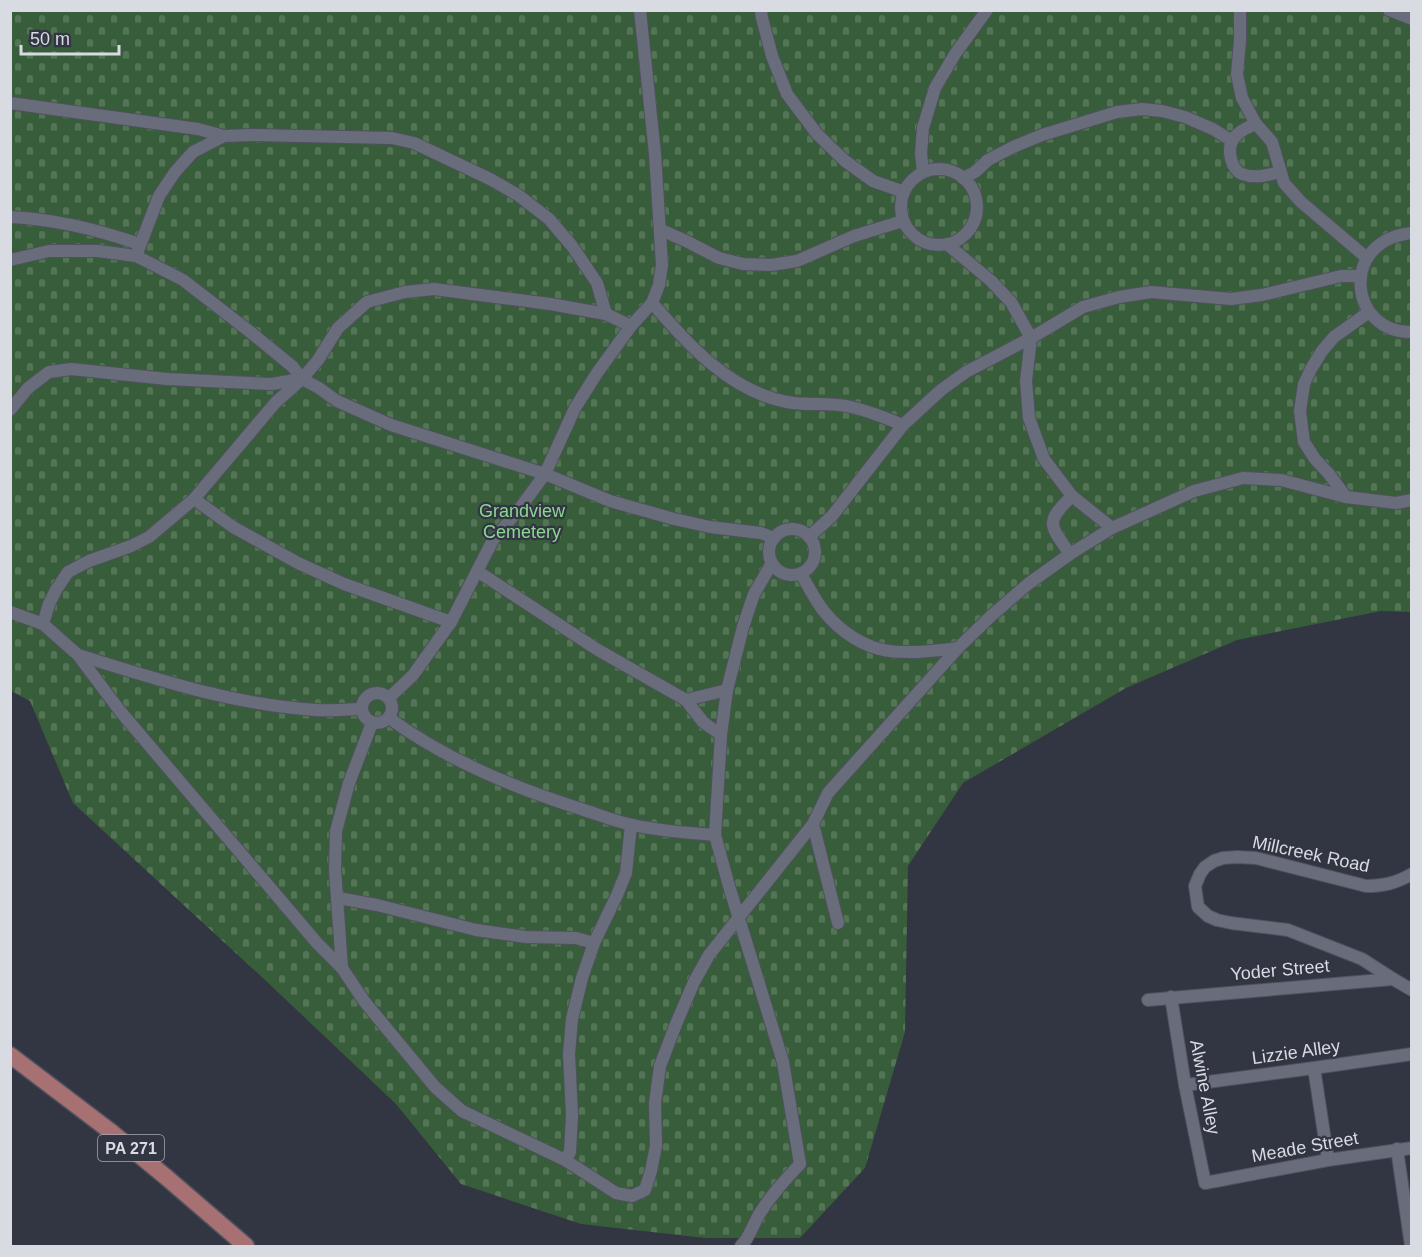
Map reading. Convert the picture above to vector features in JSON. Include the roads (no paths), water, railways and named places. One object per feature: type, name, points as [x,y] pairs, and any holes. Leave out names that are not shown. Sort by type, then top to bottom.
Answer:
[{"type":"main road","name":"PA 271","points":[[10,1055],[110,1131],[246,1246]]},
{"type":"street","points":[[389,698],[413,675],[451,621],[493,540],[545,474],[575,408],[631,326],[652,303],[659,285],[662,265],[661,230],[640,10]]},
{"type":"street","points":[[761,10],[772,56],[787,94],[817,134],[845,161],[873,181],[904,192]]},
{"type":"street","points":[[923,172],[921,153],[923,128],[935,88],[955,54],[987,10]]},
{"type":"street","points":[[1240,10],[1237,74],[1242,98],[1256,124],[1272,142],[1284,183],[1301,202],[1367,258]]},
{"type":"street","points":[[1389,10],[1412,19]]},
{"type":"street","points":[[10,103],[198,129],[224,136],[392,138],[414,143],[518,195],[549,219],[572,246],[597,283],[606,315]]},
{"type":"street","points":[[963,178],[975,172],[988,160],[1013,147],[1042,135],[1117,112],[1142,109],[1185,117],[1213,129],[1232,141]]},
{"type":"street","points":[[1256,124],[1243,129],[1232,141],[1229,152],[1233,164],[1239,173],[1250,177],[1280,171]]},
{"type":"street","points":[[138,250],[159,196],[175,172],[193,152],[224,136]]},
{"type":"street","points":[[939,169],[952,171],[971,187],[976,199],[973,224],[965,235],[955,242],[930,244],[918,239],[903,221],[901,206],[904,192],[913,179],[923,172],[939,169]]},
{"type":"street","points":[[10,217],[68,225],[122,238],[183,280],[294,367],[302,379],[337,401],[391,425],[545,474],[610,501],[674,519],[761,533],[774,538]]},
{"type":"street","points":[[661,230],[719,258],[743,264],[771,265],[796,261],[854,236],[903,221]]},
{"type":"street","points":[[1412,233],[1398,234],[1375,247],[1367,258],[1360,276],[1363,301],[1369,312],[1391,329],[1412,332]]},
{"type":"street","points":[[947,244],[991,281],[1011,302],[1031,338],[1026,381],[1029,418],[1044,459],[1072,496],[1112,528]]},
{"type":"street","points":[[10,260],[49,250],[138,250]]},
{"type":"street","points":[[809,537],[832,516],[903,425],[941,390],[966,372],[1083,308],[1119,297],[1151,292],[1231,299],[1262,295],[1341,276],[1360,276]]},
{"type":"street","points":[[43,624],[49,604],[68,572],[88,561],[149,537],[194,499],[276,402],[302,379],[318,360],[338,328],[367,302],[405,292],[434,289],[550,304],[606,315],[631,326]]},
{"type":"street","points":[[652,303],[706,361],[733,381],[758,393],[787,402],[850,406],[903,425]]},
{"type":"street","points":[[1346,497],[1304,442],[1300,411],[1304,384],[1322,351],[1334,338],[1369,312]]},
{"type":"street","points":[[10,410],[28,388],[50,372],[70,369],[166,379],[272,384],[302,379]]},
{"type":"street","points":[[12,611],[43,624],[78,655],[120,711],[317,943],[342,968],[364,1001],[435,1087],[462,1111],[565,1160],[616,1193],[632,1196],[645,1190],[651,1171],[656,1146],[655,1103],[660,1066],[694,982],[709,955],[813,824],[828,793],[958,648],[991,616],[1028,584],[1112,528],[1194,491],[1243,478],[1281,480],[1346,497],[1396,503],[1412,500]]},
{"type":"street","points":[[1070,555],[1055,533],[1052,524],[1055,515],[1072,496]]},
{"type":"street","points":[[194,499],[233,527],[298,563],[344,584],[451,621]]},
{"type":"street","points":[[802,531],[809,537],[814,547],[815,558],[810,567],[801,574],[790,575],[779,572],[772,563],[769,550],[774,538],[782,532],[802,531]]},
{"type":"street","points":[[741,1246],[746,1242],[758,1216],[776,1189],[800,1164],[783,1062],[715,835],[721,735],[727,690],[753,594],[772,563]]},
{"type":"street","points":[[477,571],[598,650],[686,700],[703,722],[721,735]]},
{"type":"street","points":[[801,574],[820,607],[842,630],[862,642],[879,649],[914,652],[958,648]]},
{"type":"street","points":[[78,655],[189,688],[270,705],[318,710],[362,709]]},
{"type":"street","points":[[686,700],[727,690]]},
{"type":"street","points":[[381,693],[389,698],[392,712],[384,722],[372,723],[365,717],[362,709],[364,699],[372,694],[381,693]]},
{"type":"street","points":[[389,718],[435,749],[477,770],[556,801],[631,825],[715,835]]},
{"type":"street","points":[[342,968],[335,870],[336,831],[349,783],[372,723]]},
{"type":"street","points":[[813,824],[838,923]]},
{"type":"street","points":[[565,1160],[570,1152],[572,1115],[570,1054],[572,1019],[594,943],[626,873],[631,825]]},
{"type":"street","name":"Millcreek Road","points":[[1393,979],[1362,959],[1288,930],[1231,923],[1208,916],[1198,907],[1195,886],[1205,867],[1223,858],[1257,858],[1366,886],[1382,886],[1412,874]]},
{"type":"street","points":[[338,898],[377,905],[476,930],[526,937],[576,938],[594,943]]},
{"type":"street","points":[[1393,979],[1412,990]]},
{"type":"street","name":"Yoder Street","points":[[1148,1000],[1393,979]]},
{"type":"street","name":"Alwine Alley","points":[[1171,997],[1185,1085],[1205,1183]]},
{"type":"street","name":"Lizzie Alley","points":[[1185,1085],[1412,1054]]},
{"type":"street","points":[[1314,1068],[1328,1160]]},
{"type":"street","name":"Meade Street","points":[[1205,1183],[1328,1160],[1412,1148]]},
{"type":"street","points":[[1397,1149],[1412,1246]]},
{"type":"park label","name":"Grandview Cemetery","points":[[522,521]]}]
